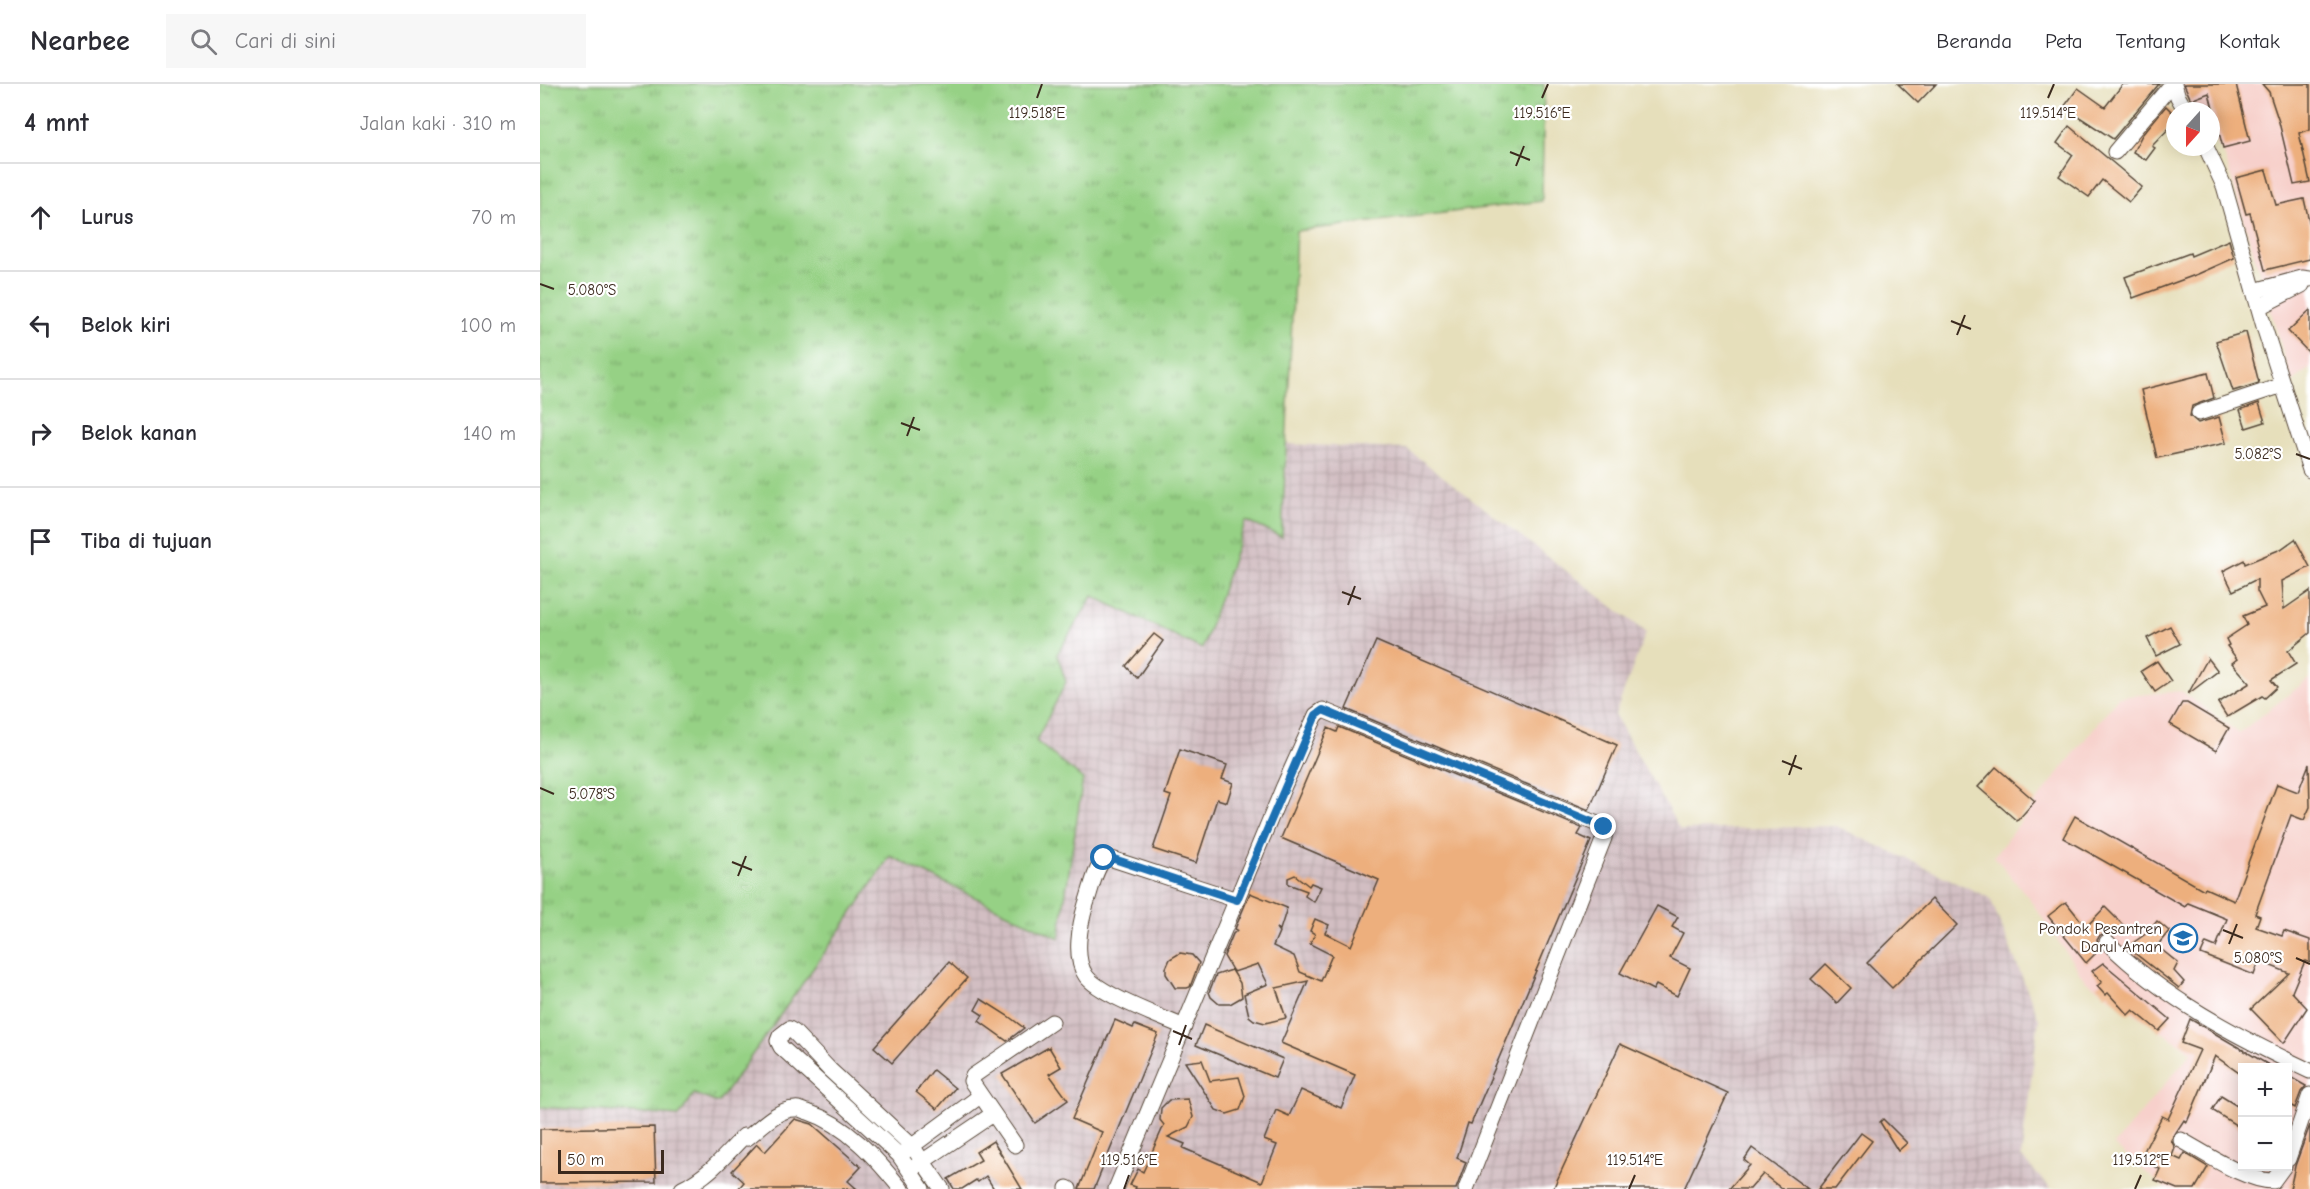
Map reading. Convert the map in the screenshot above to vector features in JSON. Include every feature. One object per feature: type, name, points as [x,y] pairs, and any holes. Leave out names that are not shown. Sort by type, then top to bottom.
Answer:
[{"type":"street","points":[[2115,152],[2173,84],[2181,102]]},
{"type":"street","points":[[2210,156],[2224,186],[2310,470]]},
{"type":"street","points":[[2254,291],[2302,278],[2310,280]]},
{"type":"street","points":[[2259,307],[2310,280]]},
{"type":"street","points":[[2199,414],[2283,384]]},
{"type":"street","points":[[1116,1189],[1311,725],[1316,715],[1323,710],[1604,827],[1604,838],[1466,1189]]},
{"type":"street","points":[[1184,1027],[1092,983],[1085,975],[1079,957],[1082,921],[1100,866],[1104,858],[1109,858],[1237,900]]},
{"type":"street","points":[[2107,942],[2126,961],[2177,999],[2270,1052],[2310,1071]]},
{"type":"street","points":[[1015,1145],[971,1082],[974,1076],[1052,1022]]},
{"type":"street","points":[[922,1189],[899,1155],[781,1047],[778,1041],[784,1032],[789,1029],[794,1032],[830,1070],[912,1146],[942,1189]]},
{"type":"street","points":[[2292,1147],[2310,1095]]},
{"type":"street","points":[[899,1155],[980,1096]]},
{"type":"street","points":[[682,1189],[717,1164],[744,1136],[747,1138],[781,1113],[795,1108],[838,1125],[856,1140],[901,1189]]},
{"type":"street","points":[[910,1170],[993,1114]]},
{"type":"street","points":[[2181,1140],[2238,1170]]},
{"type":"street","points":[[2240,1171],[2263,1181],[2273,1181],[2281,1171]]},
{"type":"shaded area","points":[[2179,84],[2310,84],[2310,368],[2292,382],[2225,157],[2220,149],[2220,102],[2188,102]]},
{"type":"shaded area","points":[[1287,444],[1407,449],[1646,632],[1615,715],[1680,830],[1836,826],[1990,898],[2039,1019],[2021,1157],[2051,1189],[540,1189],[540,1107],[678,1116],[694,1093],[718,1102],[890,856],[1036,741],[1066,682],[1057,654],[1093,595],[1202,649],[1246,521],[1282,536]]},
{"type":"shaded area","name":"Pondok Pesantren Darul Aman","points":[[2310,678],[2310,1189],[2166,1189],[2114,1145],[2192,1052],[2085,980],[2028,897],[1994,856],[2118,697],[2181,691],[2239,733]]},
{"type":"green space","points":[[540,84],[1544,84],[1542,201],[1296,231],[1282,537],[1246,521],[1202,649],[1093,596],[1057,654],[1066,682],[1036,741],[1083,779],[1059,938],[890,856],[718,1103],[694,1094],[679,1116],[540,1107]]},
{"type":"building","points":[[1898,84],[1936,84],[1918,103]]},
{"type":"building","points":[[2123,84],[2159,84],[2113,139],[2064,107],[2078,88],[2105,107]]},
{"type":"building","points":[[2184,84],[2236,84],[2250,141],[2223,148],[2220,136],[2220,102],[2211,102],[2209,93],[2191,100]]},
{"type":"building","points":[[2262,84],[2310,84],[2310,129],[2299,133],[2310,182],[2294,185],[2279,122],[2269,92]]},
{"type":"building","points":[[2166,106],[2166,131],[2152,146],[2155,148],[2146,160],[2133,152],[2142,135]]},
{"type":"building","points":[[2069,126],[2142,187],[2129,202],[2102,180],[2089,197],[2059,176],[2073,155],[2057,143]]},
{"type":"building","points":[[2266,170],[2276,205],[2304,199],[2310,225],[2310,259],[2265,270],[2250,213],[2246,214],[2236,178]]},
{"type":"building","points":[[2229,240],[2234,258],[2133,298],[2125,277],[2190,253],[2191,256]]},
{"type":"building","points":[[2310,310],[2310,354],[2288,331]]},
{"type":"building","points":[[2246,332],[2259,383],[2233,391],[2216,341]]},
{"type":"building","points":[[2208,373],[2214,398],[2192,406],[2190,416],[2198,423],[2219,417],[2226,443],[2157,458],[2141,390]]},
{"type":"building","points":[[2259,403],[2265,422],[2246,428],[2240,410]]},
{"type":"building","points":[[2295,539],[2310,567],[2282,581],[2284,609],[2310,591],[2310,633],[2288,651],[2296,664],[2271,680],[2277,687],[2265,698],[2262,696],[2227,717],[2218,703],[2250,683],[2232,663],[2237,659],[2227,646],[2229,645],[2226,639],[2247,625],[2243,616],[2265,607],[2257,591],[2257,579],[2233,591],[2223,571],[2244,560],[2245,564],[2281,549]]},
{"type":"building","points":[[2170,626],[2180,644],[2156,656],[2147,638]]},
{"type":"building","points":[[1154,634],[1163,641],[1137,678],[1126,666]]},
{"type":"building","points":[[1376,641],[1617,745],[1589,810],[1346,709]]},
{"type":"building","points":[[2208,658],[2218,671],[2188,694]]},
{"type":"building","points":[[2157,661],[2171,681],[2155,692],[2141,671]]},
{"type":"building","points":[[2182,703],[2187,703],[2229,728],[2216,751],[2170,724]]},
{"type":"building","points":[[1339,727],[1582,828],[1578,835],[1591,841],[1471,1124],[1468,1123],[1457,1158],[1466,1162],[1456,1189],[1135,1189],[1136,1187],[1130,1185],[1138,1169],[1143,1172],[1164,1125],[1160,1120],[1161,1108],[1169,1100],[1188,1099],[1193,1117],[1188,1127],[1168,1137],[1185,1144],[1183,1148],[1262,1182],[1277,1145],[1264,1140],[1276,1110],[1289,1116],[1301,1090],[1341,1108],[1355,1075],[1281,1043],[1308,981],[1276,988],[1286,1018],[1265,1023],[1249,1016],[1244,994],[1268,984],[1258,964],[1234,972],[1224,956],[1237,930],[1235,929],[1250,893],[1287,908],[1280,930],[1276,928],[1279,932],[1273,946],[1294,956],[1300,972],[1321,981],[1332,955],[1310,944],[1315,934],[1310,931],[1315,919],[1329,925],[1325,933],[1351,946],[1379,880],[1281,838],[1328,728],[1337,732]]},
{"type":"building","points":[[1180,749],[1227,765],[1222,779],[1233,783],[1227,802],[1217,799],[1196,863],[1153,849],[1171,796],[1165,794]]},
{"type":"building","points":[[2309,764],[2310,807],[2304,820],[2291,815],[2255,914],[2260,916],[2256,927],[2282,936],[2284,931],[2310,940],[2310,963],[2305,961],[2292,992],[2307,1008],[2284,1043],[2251,1009],[2289,973],[2259,961],[2254,975],[2201,954],[2206,943],[2216,947],[2227,919],[2188,903],[2185,907],[2063,838],[2075,816],[2204,890],[2205,888],[2234,901],[2277,784],[2298,792]]},
{"type":"building","points":[[1996,767],[2035,801],[2017,821],[1978,787]]},
{"type":"building","points":[[1295,875],[1309,886],[1311,883],[1321,887],[1314,902],[1305,896],[1307,891],[1288,884],[1288,878]]},
{"type":"building","points":[[1932,899],[1957,925],[1892,988],[1867,963]]},
{"type":"building","points":[[2066,902],[2086,927],[2105,907],[2123,925],[2113,935],[2109,932],[2100,935],[2097,940],[2100,949],[2086,963],[2048,916]]},
{"type":"building","points":[[1657,906],[1678,917],[1672,927],[1683,933],[1670,958],[1690,968],[1677,996],[1656,985],[1653,990],[1620,973]]},
{"type":"building","points":[[2157,921],[2169,931],[2157,946],[2178,963],[2174,971],[2184,982],[2179,988],[2127,947],[2147,933]]},
{"type":"building","points":[[1180,953],[1192,955],[1199,963],[1190,987],[1187,988],[1175,988],[1166,974],[1170,959]]},
{"type":"building","points":[[949,962],[967,978],[892,1063],[874,1047]]},
{"type":"building","points":[[2103,963],[2170,1019],[2159,1031],[2133,1010],[2128,1015],[2108,993],[2105,995],[2097,986],[2102,982],[2092,971]]},
{"type":"building","points":[[1826,964],[1851,988],[1837,1003],[1811,979]]},
{"type":"building","points":[[1232,970],[1240,983],[1242,997],[1230,1004],[1219,1004],[1209,992],[1216,975]]},
{"type":"building","points":[[981,999],[1024,1028],[1007,1041],[979,1021],[983,1015],[975,1010]]},
{"type":"building","points":[[2190,1019],[2265,1063],[2238,1063],[2238,1072],[2215,1056],[2187,1122],[2184,1120],[2171,1140],[2175,1148],[2172,1156],[2181,1160],[2185,1153],[2208,1167],[2195,1189],[2177,1189],[2155,1180],[2160,1169],[2140,1159],[2162,1116],[2168,1119],[2200,1050],[2181,1043]]},
{"type":"building","points":[[1115,1020],[1133,1028],[1135,1025],[1158,1034],[1094,1189],[1079,1189],[1102,1132],[1072,1119]]},
{"type":"building","points":[[1204,1025],[1283,1059],[1275,1078],[1196,1045]]},
{"type":"building","points":[[1620,1044],[1728,1093],[1684,1189],[1553,1189]]},
{"type":"building","points":[[1049,1047],[1061,1067],[1049,1074],[1068,1100],[1035,1123],[1002,1074]]},
{"type":"building","points":[[1202,1060],[1210,1081],[1239,1077],[1245,1096],[1240,1110],[1227,1114],[1216,1110],[1185,1062]]},
{"type":"building","points":[[933,1070],[955,1088],[937,1109],[916,1092]]},
{"type":"building","points":[[2292,1078],[2306,1086],[2295,1108],[2292,1106]]},
{"type":"building","points":[[2221,1096],[2238,1107],[2238,1126],[2212,1110]]},
{"type":"building","points":[[795,1119],[812,1124],[861,1167],[848,1181],[857,1189],[738,1189],[744,1182],[732,1171],[757,1144],[765,1152]]},
{"type":"building","points":[[1883,1119],[1907,1143],[1898,1151],[1880,1122]]},
{"type":"building","points":[[2310,1125],[2310,1189],[2290,1189],[2295,1166]]},
{"type":"building","points":[[654,1127],[656,1182],[540,1183],[540,1129]]},
{"type":"building","points":[[1861,1133],[1872,1141],[1835,1189],[1818,1189]]},
{"type":"building","points":[[993,1141],[1022,1189],[994,1189],[986,1176],[962,1189],[954,1189],[948,1179],[981,1160],[976,1152]]},
{"type":"building","points":[[1752,1148],[1808,1189],[1782,1189],[1763,1174],[1750,1189],[1729,1189],[1750,1165],[1744,1160]]},
{"type":"place","name":"Pondok Pesantren Darul Aman","points":[[2183,938]]},
{"type":"route","points":[[1104,858],[1114,859],[1237,900],[1316,715],[1323,710],[1604,827]]}]
